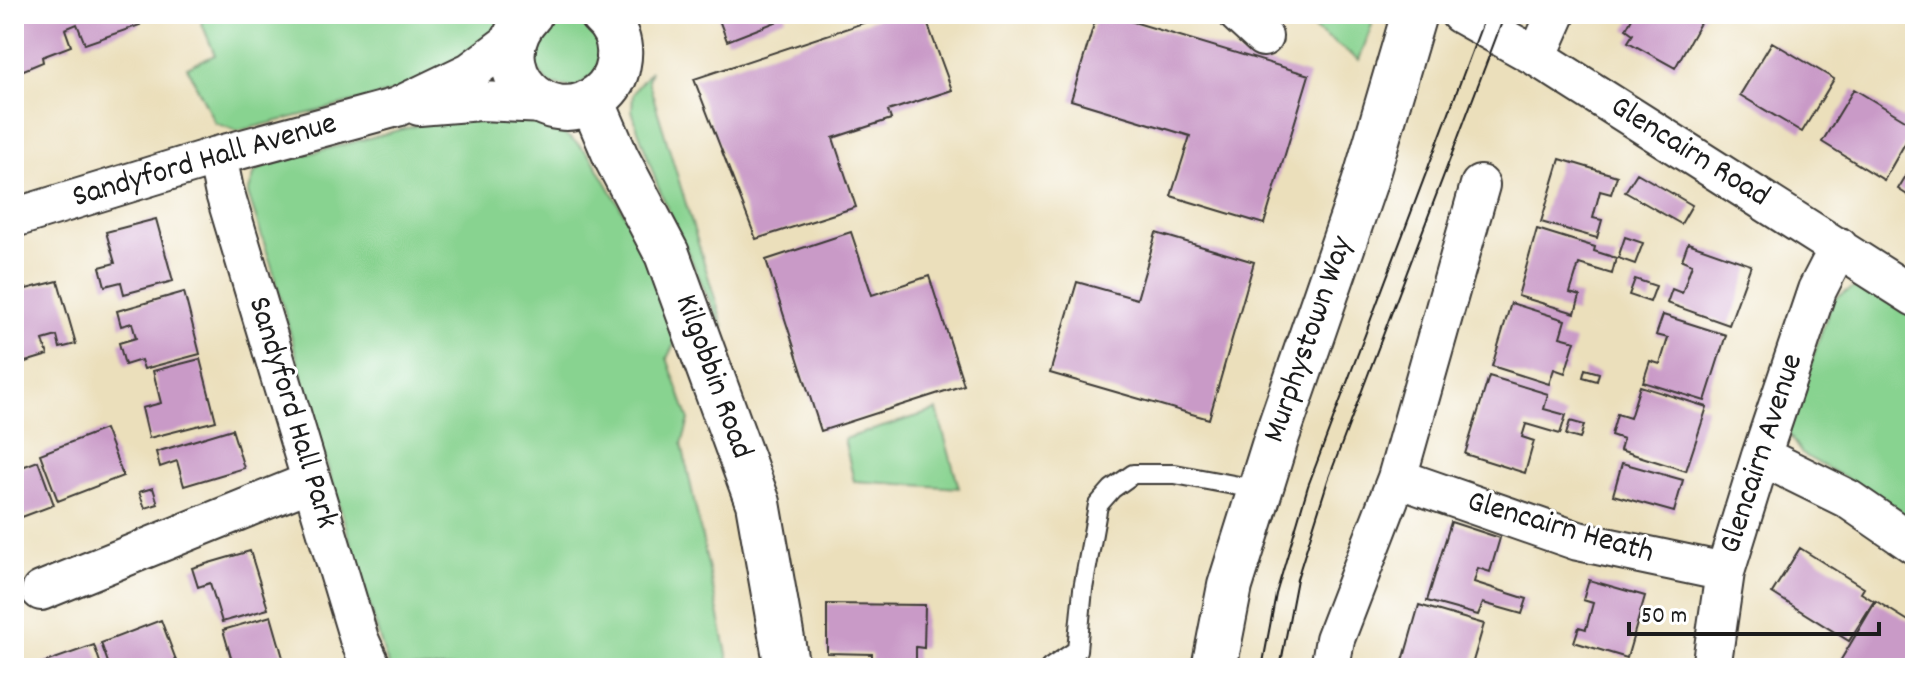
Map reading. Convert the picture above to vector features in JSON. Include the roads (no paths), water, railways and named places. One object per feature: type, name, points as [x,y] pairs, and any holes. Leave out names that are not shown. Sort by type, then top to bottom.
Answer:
[{"type":"street","points":[[522,26],[512,57],[515,73],[526,89],[546,104],[574,107],[592,101],[608,88],[617,71],[620,54],[617,36],[601,14]]},
{"type":"street","name":"Murphystown Way","points":[[1214,668],[1230,586],[1320,308],[1364,184],[1414,14]]},
{"type":"street","name":"Glencairn Road","points":[[1460,14],[1537,57],[1915,297]]},
{"type":"street","points":[[1537,57],[1556,14]]},
{"type":"street","name":"Sandyford Hall Avenue","points":[[14,218],[217,156],[397,107],[470,72],[522,26]]},
{"type":"street","name":"Sandyford Hall Avenue","points":[[397,107],[480,101],[546,104]]},
{"type":"street","name":"Kilgobbin Road","points":[[592,101],[616,157],[667,254],[758,503],[787,668]]},
{"type":"street","name":"Sandyford Hall Park","points":[[217,156],[224,190],[310,482],[359,639],[372,668]]},
{"type":"street","points":[[1330,668],[1335,639],[1397,478],[1480,185]]},
{"type":"street","name":"Glencairn Avenue","points":[[1711,668],[1725,572],[1817,290],[1839,247]]},
{"type":"street","points":[[1761,456],[1848,499],[1915,545]]},
{"type":"street","name":"Glencairn Heath","points":[[1397,478],[1578,541],[1725,572]]},
{"type":"street","points":[[41,591],[310,482]]},
{"type":"lane","points":[[1050,668],[1077,650],[1083,589],[1098,505],[1112,489],[1133,474],[1175,474],[1260,490]]},
{"type":"tram line","points":[[1262,668],[1276,594],[1308,486],[1486,14]]},
{"type":"tram line","points":[[1280,668],[1297,579],[1328,480],[1505,14]]}]
